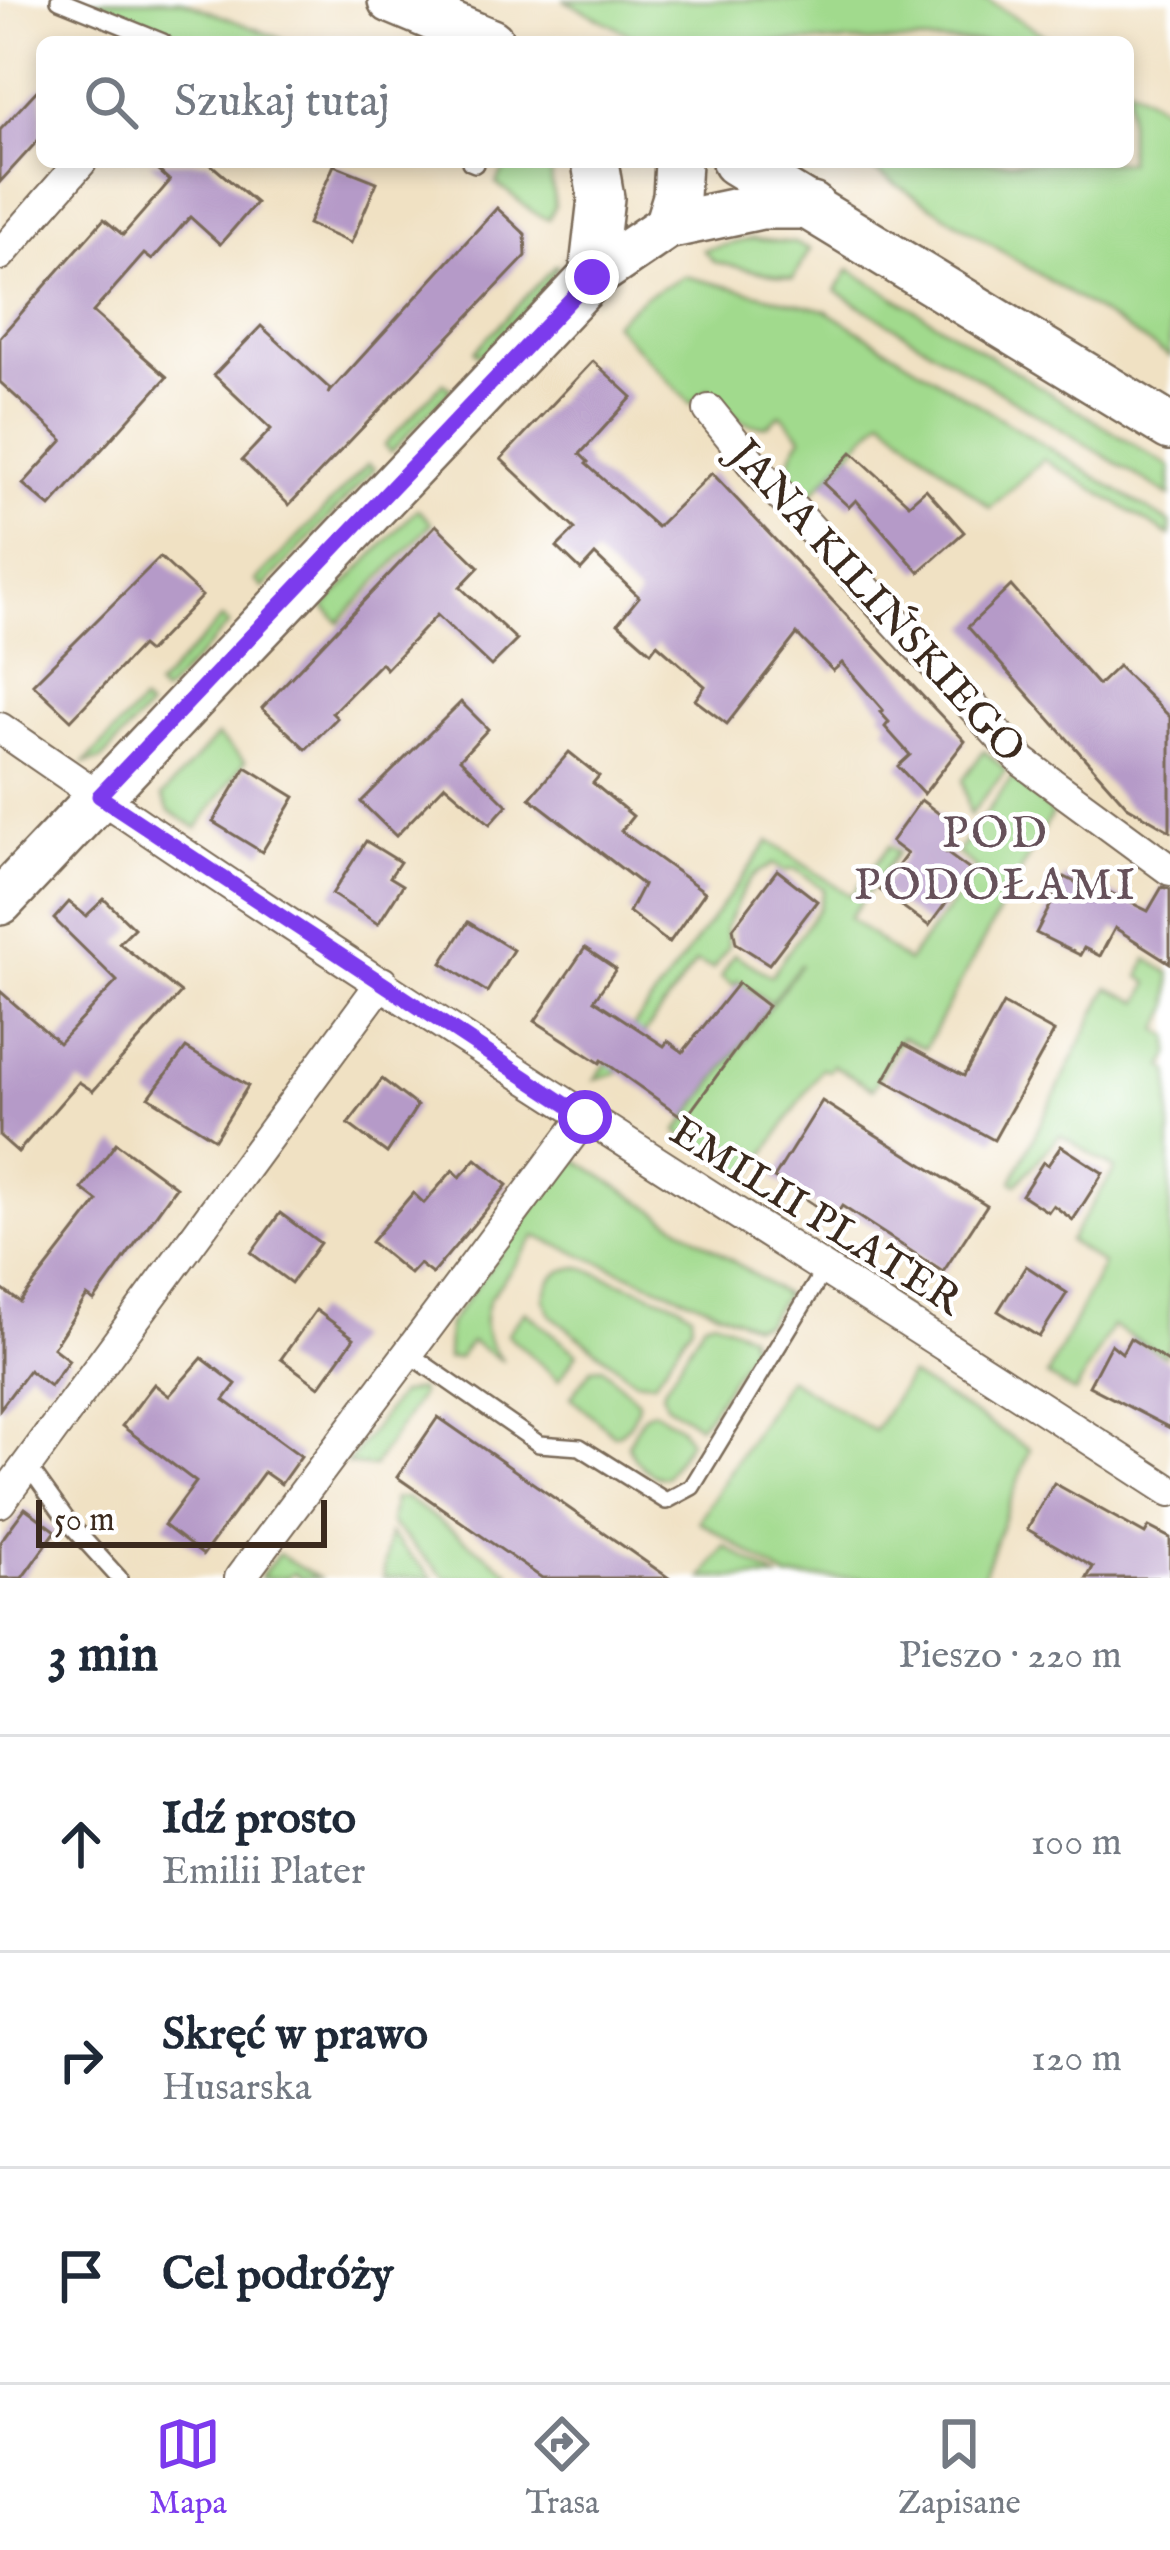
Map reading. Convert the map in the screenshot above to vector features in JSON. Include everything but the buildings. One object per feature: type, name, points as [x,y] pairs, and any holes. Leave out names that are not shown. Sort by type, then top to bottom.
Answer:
[{"type":"street","points":[[391,0],[477,36]]},
{"type":"street","points":[[0,255],[76,168]]},
{"type":"street","points":[[667,226],[678,168]]},
{"type":"street","points":[[746,168],[1170,428]]},
{"type":"street","points":[[592,277],[605,174]]},
{"type":"street","points":[[0,902],[592,277],[667,226],[761,206],[812,206]]},
{"type":"street","name":"JANA KILIŃSKIEGO","points":[[709,410],[760,473],[1023,762],[1170,870]]},
{"type":"street","name":"EMILII PLATER","points":[[0,728],[585,1117],[1170,1491]]},
{"type":"street","points":[[0,1502],[382,982]]},
{"type":"street","points":[[240,1578],[585,1117]]},
{"type":"lane","points":[[59,0],[148,36]]},
{"type":"lane","points":[[408,1353],[539,1444],[580,1447],[666,1501],[692,1487],[826,1268]]},
{"type":"lane","points":[[28,1466],[69,1523],[119,1578]]},
{"type":"green space","points":[[89,0],[181,0],[274,36],[182,36]]},
{"type":"green space","points":[[564,0],[987,0],[1046,36],[633,36]]},
{"type":"green space","points":[[1134,90],[1170,112],[1170,357],[871,168],[1134,168]]},
{"type":"green space","points":[[505,168],[550,168],[555,206],[549,219],[536,214],[496,184]]},
{"type":"green space","points":[[752,239],[810,249],[793,279],[714,262],[703,250]]},
{"type":"green space","points":[[556,265],[544,289],[483,354],[477,354],[475,351]]},
{"type":"green space","points":[[849,269],[1170,467],[1170,496],[836,291]]},
{"type":"green space","points":[[684,276],[825,310],[1170,523],[1170,536],[1044,459],[990,508],[883,417],[807,499],[790,468],[802,437],[781,414],[768,425],[749,424],[734,416],[709,388],[691,404],[613,323],[644,297]]},
{"type":"green space","points":[[443,383],[451,389],[391,452],[384,446]]},
{"type":"green space","points":[[368,464],[374,469],[263,588],[256,581]]},
{"type":"green space","points":[[417,509],[432,523],[339,622],[324,607]]},
{"type":"green space","points":[[222,618],[229,624],[163,694],[156,688]]},
{"type":"green space","points":[[142,703],[148,709],[101,760],[85,763]]},
{"type":"green space","points":[[217,736],[245,761],[197,828],[169,811],[162,796]]},
{"type":"green space","points":[[984,751],[1006,770],[970,815],[963,779]]},
{"type":"green space","points":[[1013,776],[1052,814],[925,1048],[901,1037],[873,1089],[833,1065],[829,1071],[822,1068],[748,1180],[677,1132],[801,964],[770,1003],[738,980],[733,985],[721,977],[734,954],[771,976],[819,908],[824,889],[795,869],[785,871],[773,864],[751,879],[725,927],[728,947],[713,969],[696,962],[615,1074],[595,1079],[769,841],[851,896],[889,846],[898,852],[849,918],[907,962],[978,870],[957,853]]},
{"type":"green space","points":[[1147,959],[1170,973],[1170,1007],[1159,1030],[1170,1036],[1164,1067],[1170,1071],[1170,1342],[1165,1356],[1112,1326],[1075,1393],[1047,1376],[1103,1264],[1069,1241],[1115,1169],[1060,1135],[1017,1184],[1012,1181],[1108,988],[1140,1002],[1149,983],[1140,977]]},
{"type":"green space","points":[[571,1156],[785,1295],[765,1323],[753,1325],[536,1236],[486,1309],[486,1333],[503,1361],[471,1342],[458,1358],[447,1359],[448,1325]]},
{"type":"green space","points":[[580,1267],[679,1304],[691,1313],[692,1324],[654,1382],[635,1380],[551,1315],[544,1299],[551,1280],[560,1272]]},
{"type":"green space","points":[[525,1311],[577,1353],[559,1380],[507,1334]]},
{"type":"green space","points":[[714,1319],[748,1334],[751,1347],[698,1425],[666,1404],[662,1392],[704,1322]]},
{"type":"green space","points":[[602,1367],[638,1401],[630,1422],[614,1435],[571,1397],[592,1368]]},
{"type":"green space","points":[[910,1375],[1030,1449],[982,1578],[788,1578],[699,1521],[788,1378],[874,1431]]},
{"type":"green space","points":[[419,1389],[420,1396],[373,1467],[347,1464],[399,1394]]},
{"type":"green space","points":[[653,1410],[679,1426],[689,1441],[665,1477],[642,1467],[628,1445],[643,1416]]},
{"type":"green space","points":[[406,1498],[510,1572],[505,1578],[446,1578],[390,1523],[394,1499]]},
{"type":"green space","points":[[389,1534],[433,1578],[383,1578]]},
{"type":"green space","points":[[725,1546],[777,1578],[703,1578]]},
{"type":"green space","points":[[278,1554],[319,1578],[300,1578],[294,1573],[286,1578],[260,1578]]},
{"type":"district","name":"POD PODOŁAMI","points":[[996,857]]},
{"type":"route","points":[[585,1117],[99,796],[592,277]]}]
